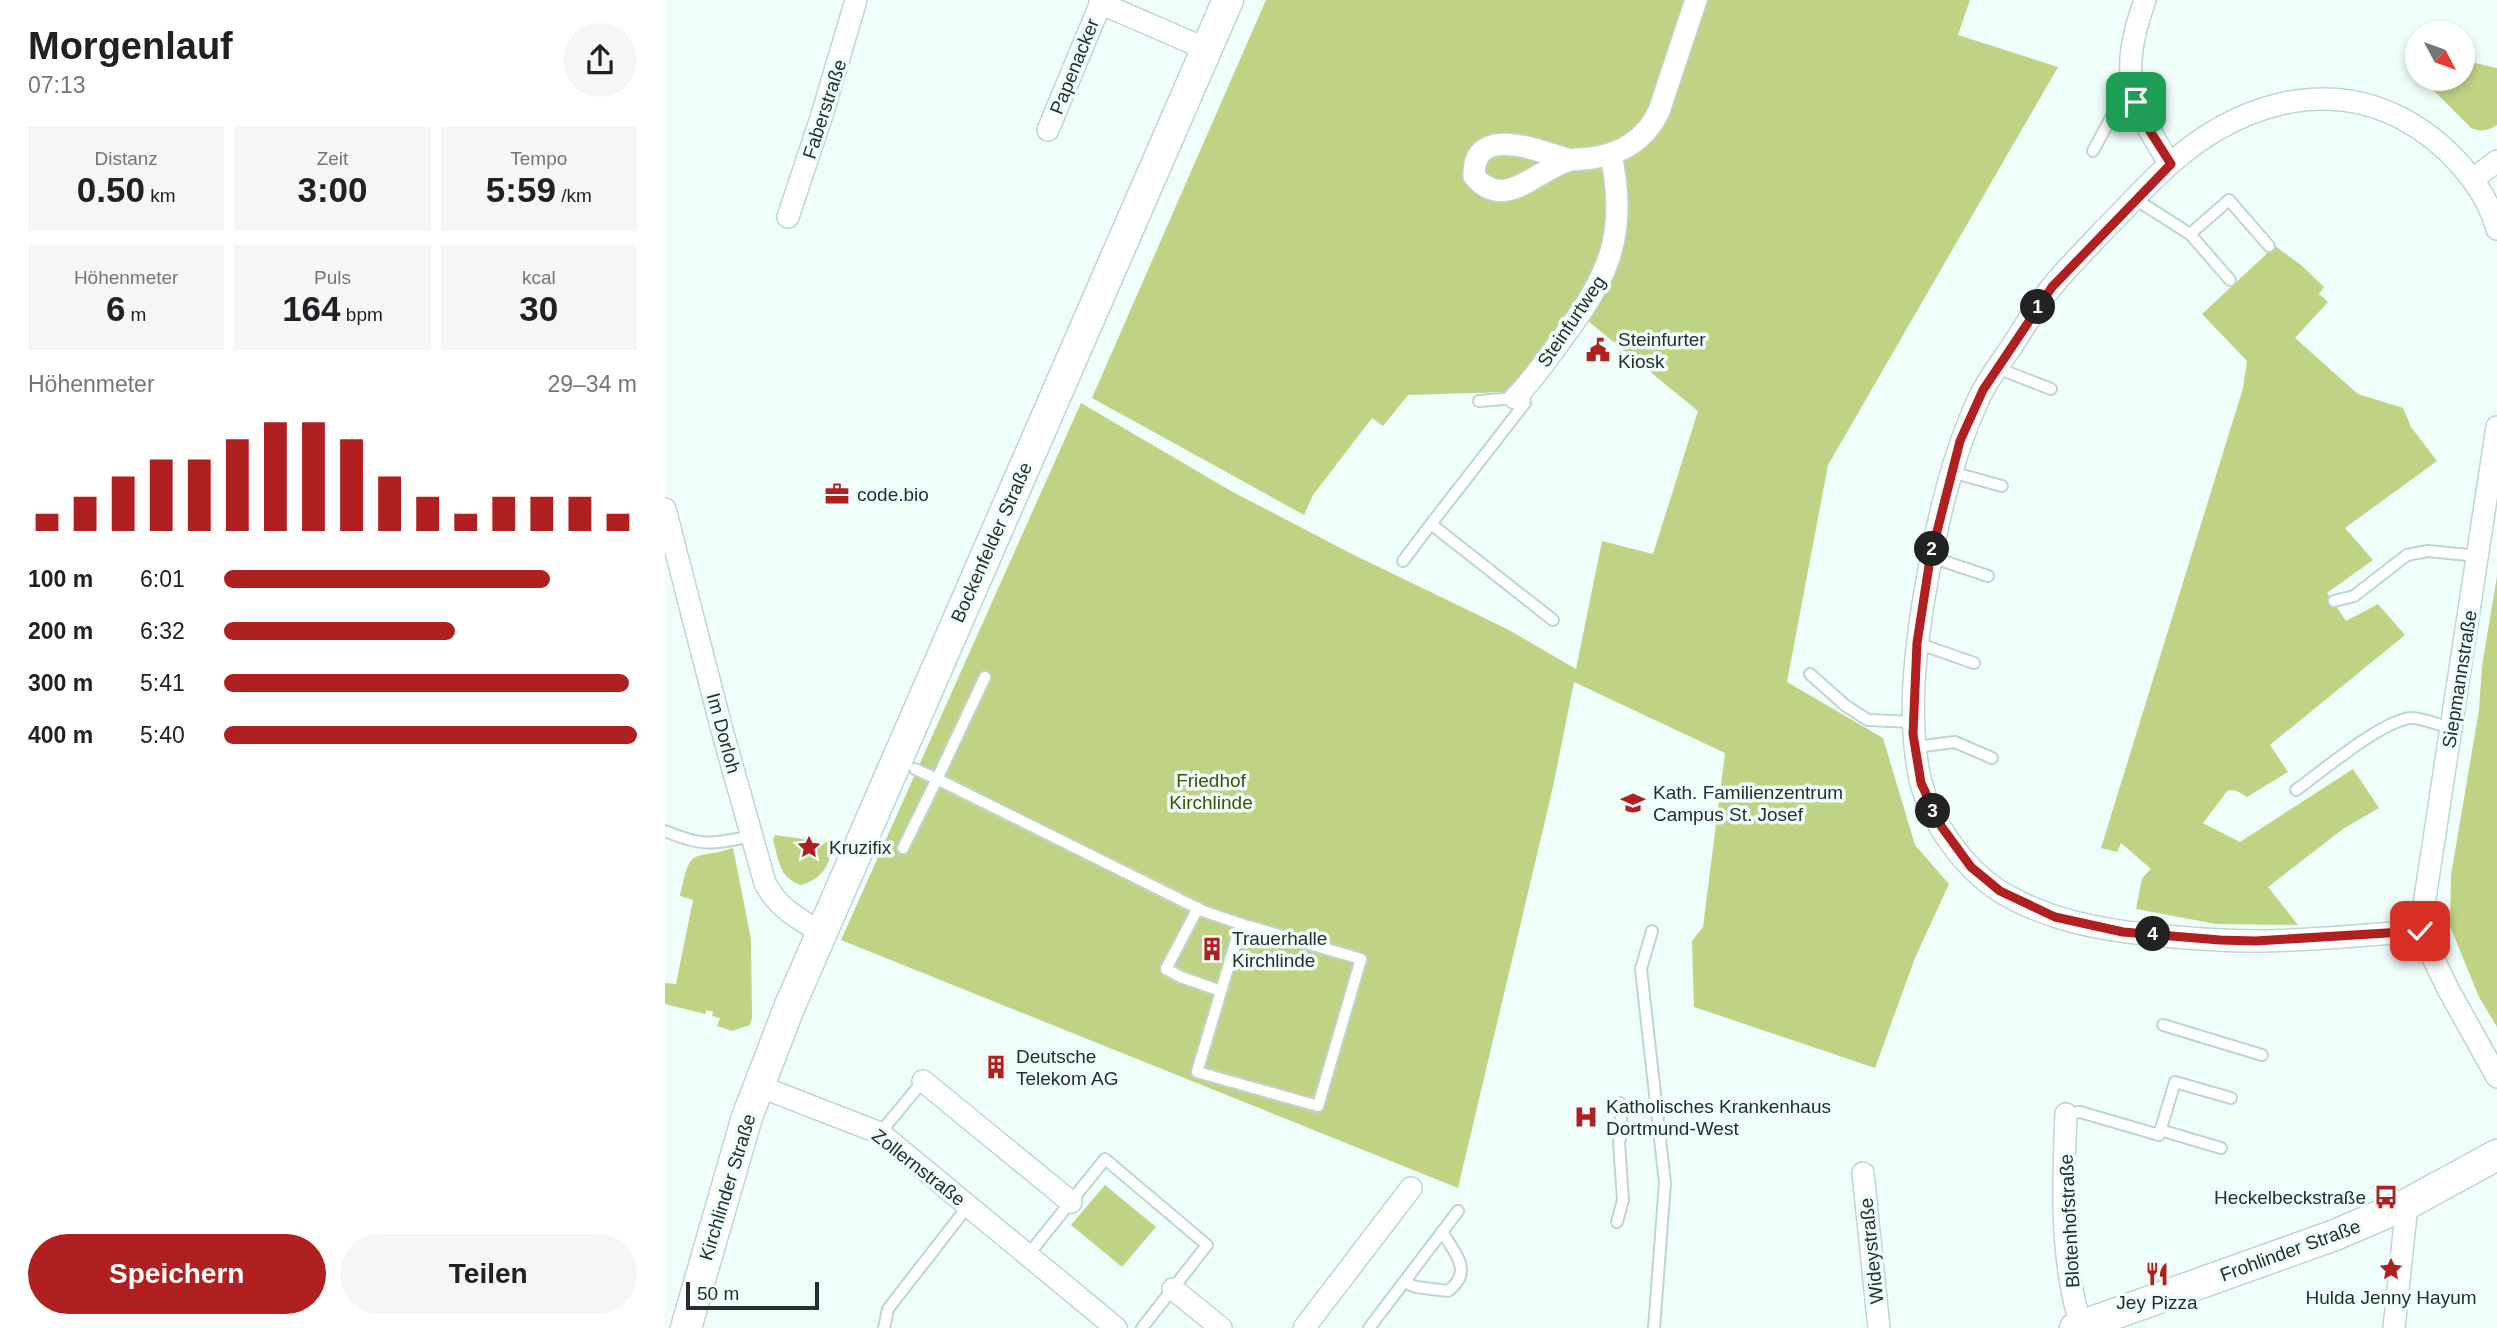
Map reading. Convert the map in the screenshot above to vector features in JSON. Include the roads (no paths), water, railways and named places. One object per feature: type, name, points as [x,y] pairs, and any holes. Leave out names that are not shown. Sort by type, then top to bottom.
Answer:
[{"type":"main road","name":"Bockenfelder Straße","points":[[759,1086],[821,932],[1228,0]]},
{"type":"main road","name":"Kirchlinder Straße","points":[[686,1328],[747,1117],[759,1086]]},
{"type":"main road","name":"Frohlinder Straße","points":[[2078,1327],[2335,1235],[2407,1204],[2497,1155]]},
{"type":"street","name":"Faberstraße","points":[[788,217],[823,115],[856,0]]},
{"type":"street","points":[[1569,160],[1611,155],[1623,150],[1653,124],[1665,96],[1696,0]]},
{"type":"street","points":[[2145,0],[2130,50],[2130,81],[2141,117],[2171,164]]},
{"type":"street","name":"Papenacker","points":[[1048,130],[1101,2],[1206,49]]},
{"type":"street","points":[[2497,229],[2493,215],[2473,180],[2448,153],[2406,121],[2371,105],[2348,99],[2323,98],[2275,105],[2245,116],[2195,144],[2171,164],[2052,287],[1983,390],[1960,441],[1931,557],[1917,643],[1913,722],[1921,783],[1941,826],[1971,867],[2000,891],[2055,917],[2123,932],[2255,941],[2420,931],[2448,989],[2497,1077]]},
{"type":"street","name":"Steinfurtweg","points":[[1519,394],[1574,323],[1596,289],[1607,264],[1618,212],[1618,189],[1611,155]]},
{"type":"street","points":[[2473,180],[2497,161]]},
{"type":"street","name":"Siepmannstraße","points":[[2420,931],[2497,426]]},
{"type":"street","name":"Im Dorloh","points":[[665,509],[765,883],[771,895],[793,916],[821,932]]},
{"type":"street","points":[[923,1081],[1070,1202]]},
{"type":"street","name":"Zollernstraße","points":[[759,1086],[880,1133],[1116,1328]]},
{"type":"street","name":"Blotenhofstraße","points":[[2066,1114],[2063,1177],[2065,1234],[2078,1327]]},
{"type":"street","name":"Wideystraße","points":[[1863,1173],[1879,1328]]},
{"type":"street","points":[[1304,1328],[1411,1188]]},
{"type":"street","points":[[2394,1328],[2407,1204]]},
{"type":"street","points":[[1173,1289],[1221,1328]]},
{"type":"lane","points":[[2093,151],[2113,114],[2136,102]]},
{"type":"lane","points":[[2135,199],[2190,234],[2229,280]]},
{"type":"lane","points":[[2190,234],[2229,200],[2269,246]]},
{"type":"lane","points":[[1997,368],[2051,389]]},
{"type":"lane","points":[[1403,561],[1525,403],[1519,394],[1479,401]]},
{"type":"lane","points":[[1951,472],[2002,485]]},
{"type":"lane","points":[[1431,524],[1553,620]]},
{"type":"lane","points":[[2334,601],[2354,596],[2407,555],[2428,551],[2478,556]]},
{"type":"lane","points":[[1931,557],[1988,576]]},
{"type":"lane","points":[[1917,643],[1975,663]]},
{"type":"lane","points":[[1810,674],[1846,706],[1868,720],[1913,722]]},
{"type":"lane","points":[[903,848],[985,677]]},
{"type":"lane","points":[[2296,790],[2371,735],[2396,722],[2412,718],[2451,728]]},
{"type":"lane","points":[[1915,747],[1955,742],[1992,758]]},
{"type":"lane","points":[[915,769],[1198,908],[1361,959],[1318,1106],[1197,1072],[1241,923]]},
{"type":"lane","points":[[665,831],[685,840],[712,845],[752,836]]},
{"type":"lane","points":[[1198,908],[1167,969],[1221,991]]},
{"type":"lane","points":[[1652,931],[1641,968],[1665,1183],[1654,1328]]},
{"type":"lane","points":[[2163,1025],[2262,1055]]},
{"type":"lane","points":[[880,1133],[923,1081]]},
{"type":"lane","points":[[2066,1114],[2080,1112],[2158,1135],[2175,1082],[2231,1098]]},
{"type":"lane","points":[[1617,1222],[1623,1200],[1619,1142],[1622,1131],[1620,1103]]},
{"type":"lane","points":[[2160,1130],[2221,1147]]},
{"type":"lane","points":[[1028,1255],[1105,1159],[1207,1245],[1142,1328]]},
{"type":"lane","points":[[884,1328],[888,1309],[968,1206]]},
{"type":"lane","points":[[1369,1328],[1458,1211]]},
{"type":"lane","points":[[1404,1282],[1416,1287],[1448,1291],[1458,1284],[1462,1273],[1460,1265],[1442,1232]]},
{"type":"place","name":"Steinfurter Kiosk","points":[[1598,350]]},
{"type":"place","name":"code.bio","points":[[837,494]]},
{"type":"place","name":"Kath. Familienzentrum Campus St. Josef","points":[[1633,803]]},
{"type":"place","name":"Kruzifix","points":[[809,847]]},
{"type":"place","name":"Trauerhalle Kirchlinde","points":[[1212,949]]},
{"type":"place","name":"Deutsche Telekom AG","points":[[996,1067]]},
{"type":"place","name":"Katholisches Krankenhaus Dortmund-West","points":[[1586,1117]]},
{"type":"place","name":"Heckelbeckstraße","points":[[2386,1197]]},
{"type":"place","name":"Hulda Jenny Hayum","points":[[2391,1269]]},
{"type":"place","name":"Jey Pizza","points":[[2157,1274]]},
{"type":"park label","name":"Friedhof Kirchlinde","points":[[1211,791]]}]
